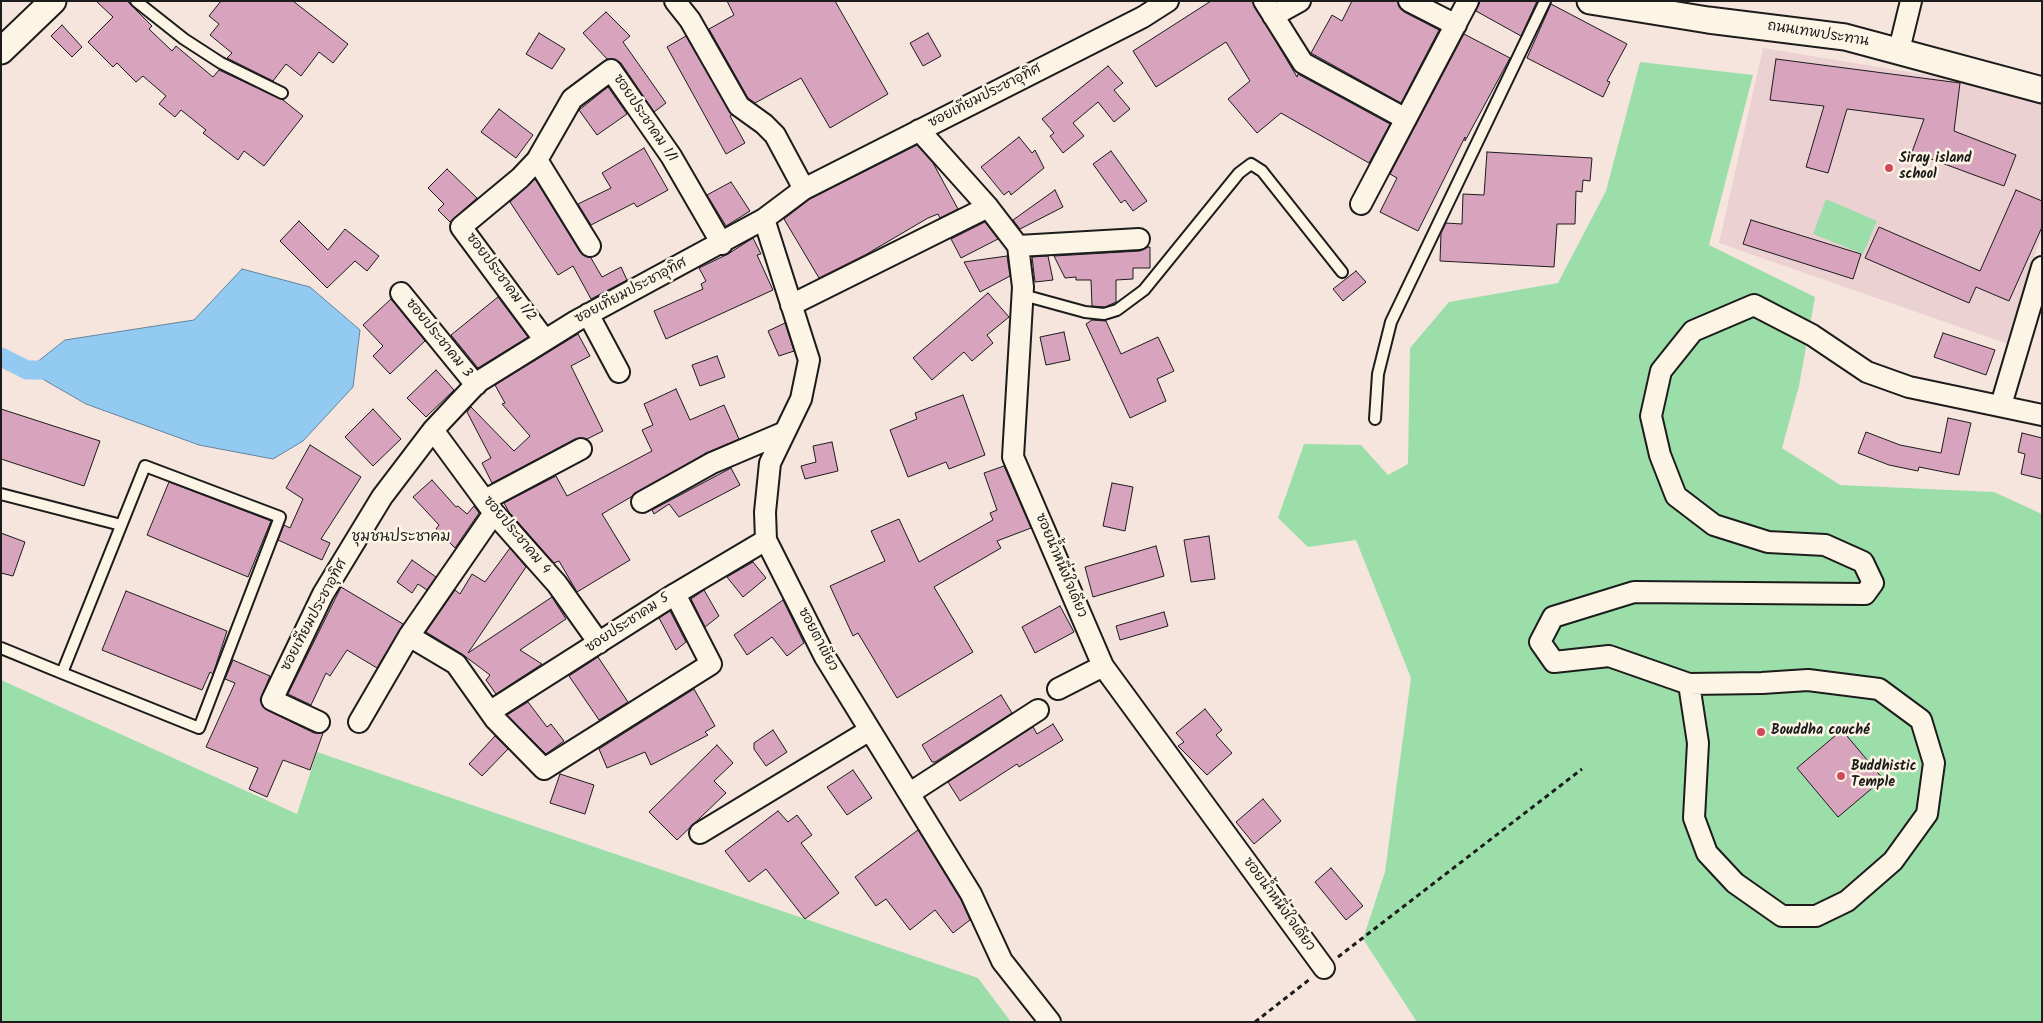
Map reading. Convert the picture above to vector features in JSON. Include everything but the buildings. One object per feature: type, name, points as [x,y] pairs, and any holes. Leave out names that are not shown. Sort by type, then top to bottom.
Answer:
[{"type":"street","points":[[1,51],[53,1]]},
{"type":"street","points":[[675,1],[690,20],[739,106],[775,135],[804,188]]},
{"type":"street","name":"ซอยเทียมประชาอุทิศ","points":[[319,722],[272,700],[323,594],[382,497],[432,430],[476,385],[544,339],[722,244],[764,219],[804,188],[1143,17],[1168,1]]},
{"type":"street","points":[[1300,1],[1269,9],[1303,63],[1406,119]]},
{"type":"street","points":[[1409,1],[1456,25]]},
{"type":"street","points":[[1361,204],[1468,1]]},
{"type":"street","name":"ถนนเทพประทาน","points":[[1590,1],[1708,20],[1845,37],[2042,90]]},
{"type":"street","points":[[1899,50],[1911,1]]},
{"type":"street","name":"ซอยประชาคม 1/1","points":[[537,160],[572,99],[611,70],[671,156],[722,244]]},
{"type":"street","points":[[919,130],[988,207],[1018,246],[1139,239]]},
{"type":"street","points":[[537,160],[590,246]]},
{"type":"street","name":"ซอยประชาคม 1/2","points":[[537,160],[520,178],[461,227],[544,339]]},
{"type":"street","points":[[791,305],[988,207]]},
{"type":"street","name":"ซอยตาเขียว","points":[[764,219],[809,360],[801,399],[770,463],[765,512],[766,540],[824,658],[910,793],[971,894],[1002,961],[1050,1022]]},
{"type":"street","name":"ซอยน้ำหนึ่งใจเดียว","points":[[1018,246],[1022,294],[1013,457],[1103,666],[1324,968]]},
{"type":"street","points":[[2002,405],[2042,267]]},
{"type":"street","name":"ซอยประชาคม 3","points":[[401,293],[476,385]]},
{"type":"street","points":[[1689,684],[1698,743],[1694,818],[1707,853],[1735,883],[1782,916],[1816,916],[1848,901],[1893,861],[1927,814],[1934,763],[1921,720],[1879,689],[1808,680],[1689,684],[1609,656],[1554,662],[1540,642],[1553,617],[1634,592],[1865,594],[1873,583],[1863,562],[1825,545],[1768,542],[1714,524],[1676,496],[1660,455],[1650,416],[1662,371],[1693,331],[1754,305],[1812,335],[1867,372],[1909,387],[2002,405],[2042,415]]},
{"type":"street","points":[[588,314],[619,372]]},
{"type":"street","name":"ซอยประชาคม 4","points":[[432,430],[490,506],[557,584],[599,643]]},
{"type":"street","points":[[642,502],[712,463],[785,432]]},
{"type":"street","points":[[359,722],[409,636],[490,506],[581,450]]},
{"type":"street","name":"ซอยประชาคม 5","points":[[491,712],[675,594],[766,540]]},
{"type":"street","points":[[409,636],[456,664],[511,738],[544,770],[711,664],[675,594]]},
{"type":"street","points":[[1058,689],[1103,666]]},
{"type":"street","points":[[910,793],[1038,710]]},
{"type":"street","points":[[700,833],[870,730]]},
{"type":"lane","points":[[136,1],[184,39],[221,63],[282,93]]},
{"type":"lane","points":[[1375,419],[1378,374],[1391,322],[1545,1]]},
{"type":"lane","points":[[1022,294],[1085,312],[1104,314],[1118,310],[1144,290],[1239,173],[1251,164],[1262,172],[1342,272]]},
{"type":"lane","points":[[1,648],[62,673],[199,728],[280,517],[145,466],[62,673]]},
{"type":"lane","points":[[1,494],[121,525]]},
{"type":"path","points":[[1255,1022],[1582,769]]},
{"type":"shaded area","name":"Siray island school","points":[[1763,48],[1964,81],[2042,104],[2042,232],[2008,344],[1719,243]]},
{"type":"green space","points":[[1640,62],[1753,75],[1709,245],[1815,297],[1799,386],[1782,448],[1840,485],[1994,492],[2042,514],[2042,1022],[1417,1022],[1363,939],[1385,872],[1411,678],[1356,540],[1308,547],[1278,518],[1304,444],[1361,445],[1388,475],[1408,464],[1410,348],[1449,302],[1558,283],[1606,191]]},
{"type":"green space","points":[[1826,199],[1877,221],[1863,254],[1813,234]]},
{"type":"green space","points":[[1,680],[297,814],[317,752],[978,978],[1011,1022],[1,1022]]},
{"type":"water","points":[[242,269],[310,287],[360,330],[353,387],[303,441],[273,459],[199,445],[86,404],[27,370],[65,340],[194,320]]},
{"type":"waterway","points":[[1,357],[27,370],[52,370]]},
{"type":"place","name":"Siray island school","points":[[1889,168]]},
{"type":"place","name":"Bouddha couché","points":[[1761,732]]},
{"type":"place","name":"Buddhistic Temple","points":[[1841,776]]},
{"type":"district","name":"ชุมชนประชาคม","points":[[401,538]]}]
